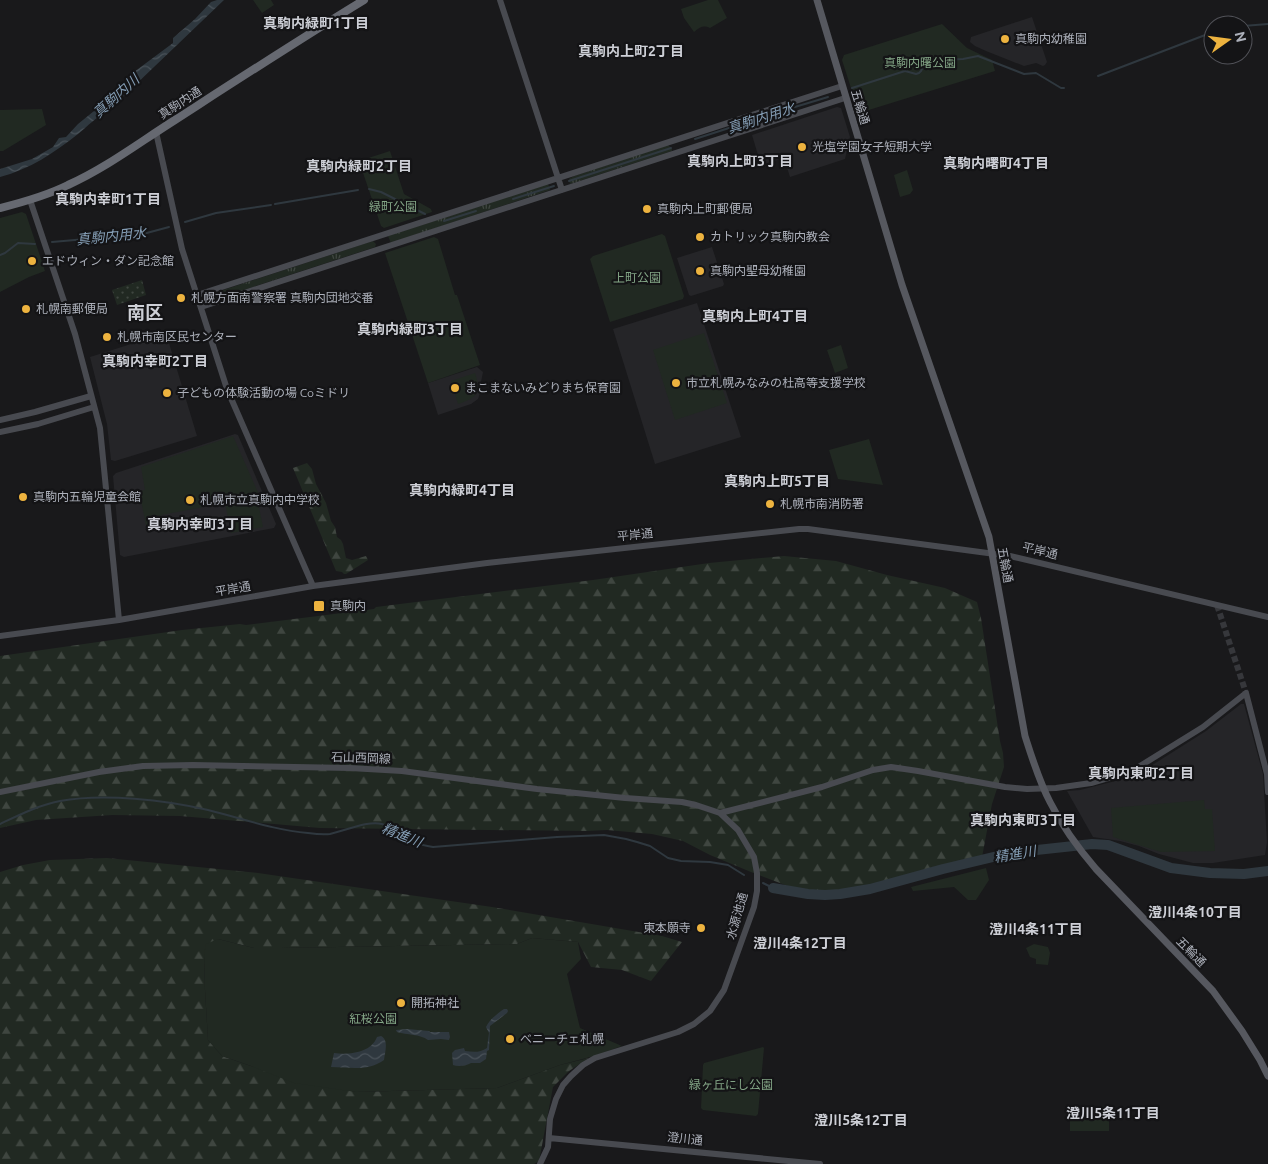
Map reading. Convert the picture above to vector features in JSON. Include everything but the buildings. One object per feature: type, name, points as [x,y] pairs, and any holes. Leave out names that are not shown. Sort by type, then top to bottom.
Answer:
[{"type":"highway","name":"真駒内通","points":[[0,208],[61,189],[85,177],[364,0]]},
{"type":"main road","name":"五輪通","points":[[817,0],[902,285],[989,537],[1025,736],[1034,765],[1049,801],[1067,832],[1096,869],[1213,991],[1242,1032],[1268,1076]]},
{"type":"street","points":[[500,0],[562,190]]},
{"type":"street","points":[[197,296],[842,86]]},
{"type":"street","points":[[201,306],[845,98]]},
{"type":"street","points":[[156,132],[182,249],[227,389],[314,586]]},
{"type":"street","points":[[30,200],[75,334],[101,436],[119,620]]},
{"type":"street","points":[[0,420],[91,396]]},
{"type":"street","points":[[0,432],[38,424],[94,407]]},
{"type":"street","name":"平岸通","points":[[0,636],[119,620],[314,586],[487,563],[799,529],[1010,556],[1268,617]]},
{"type":"street","points":[[720,813],[822,786],[873,770],[891,767],[918,770],[1004,787],[1027,789],[1078,786],[1132,771],[1203,727],[1246,693],[1267,774],[1268,792]]},
{"type":"street","name":"石山西岡線","points":[[0,792],[98,772],[143,766],[350,768],[402,771],[537,789],[682,802],[720,813]]},
{"type":"street","name":"水源池通","points":[[540,1164],[549,1138],[550,1119],[556,1099],[563,1086],[583,1065],[595,1058],[685,1029],[702,1019],[710,1011],[724,990],[754,907],[757,891],[757,873],[754,857],[738,830],[720,813]]},
{"type":"street","name":"澄川通","points":[[549,1138],[820,1164]]},
{"type":"shaded area","name":"真駒内幼稚園","points":[[1032,17],[1047,62],[1043,66],[1036,63],[1024,66],[986,51],[970,42],[971,37]]},
{"type":"shaded area","name":"光塩学園女子短期大学","points":[[837,107],[841,108],[850,137],[845,159],[790,177],[784,158],[761,165],[752,135]]},
{"type":"shaded area","name":"真駒内聖母幼稚園","points":[[712,247],[724,284],[723,286],[691,296],[689,295],[677,258]]},
{"type":"shaded area","name":"市立札幌みなみの杜高等支援学校","points":[[697,303],[741,437],[655,464],[613,329]]},
{"type":"shaded area","points":[[166,333],[197,436],[115,461],[111,460],[107,424],[90,357]]},
{"type":"shaded area","name":"まこまないみどりまち保育園","points":[[477,367],[483,372],[478,399],[471,404],[438,415],[428,383]]},
{"type":"shaded area","name":"札幌市立真駒内中学校","points":[[235,434],[238,435],[276,524],[274,528],[124,557],[120,555],[113,476],[116,473]]},
{"type":"shaded area","points":[[1241,704],[1244,704],[1263,774],[1267,842],[1265,855],[1213,863],[1193,863],[1120,841],[1093,837],[1067,791],[1080,790],[1135,776],[1206,731]]},
{"type":"green space","points":[[253,0],[271,0],[274,5],[262,13]]},
{"type":"green space","points":[[708,0],[718,0],[727,18],[710,28],[702,27],[694,32],[684,18],[681,9]]},
{"type":"green space","name":"真駒内曙公園","points":[[942,24],[967,48],[992,60],[995,71],[859,113],[842,60],[844,55]]},
{"type":"green space","points":[[42,109],[46,125],[0,151],[0,110]]},
{"type":"green space","points":[[668,145],[672,151],[570,184],[569,179],[574,176]]},
{"type":"green space","name":"緑町公園","points":[[390,151],[404,194],[431,209],[432,212],[384,228],[381,226],[359,161]]},
{"type":"green space","points":[[907,170],[913,190],[910,194],[900,197],[894,175]]},
{"type":"green space","points":[[548,184],[550,190],[391,243],[388,236]]},
{"type":"green space","points":[[22,212],[26,214],[45,271],[0,292],[0,218]]},
{"type":"green space","name":"上町公園","points":[[662,234],[665,236],[684,296],[683,299],[610,322],[590,259],[593,256]]},
{"type":"green space","points":[[434,237],[438,239],[455,295],[457,295],[480,365],[428,383],[385,253]]},
{"type":"green space","points":[[373,241],[376,244],[375,247],[210,301],[208,300],[208,295]]},
{"type":"green space","points":[[142,280],[146,295],[117,305],[112,290]]},
{"type":"green space","points":[[704,333],[727,403],[675,420],[653,350]]},
{"type":"green space","points":[[841,345],[848,368],[835,373],[827,350]]},
{"type":"green space","points":[[475,373],[478,386],[476,394],[469,400],[458,404],[451,381]]},
{"type":"green space","points":[[233,436],[260,497],[257,498],[263,527],[231,533],[225,503],[161,515],[162,522],[146,525],[139,491],[145,490],[141,467]]},
{"type":"green space","points":[[869,439],[883,485],[838,479],[829,450]]},
{"type":"green space","points":[[307,463],[312,469],[316,484],[326,503],[337,537],[343,544],[346,558],[352,560],[366,556],[368,560],[346,574],[336,571],[293,468]]},
{"type":"green space","points":[[784,556],[836,561],[945,588],[977,602],[1004,767],[992,804],[982,857],[867,887],[826,893],[801,891],[710,855],[683,841],[652,834],[607,830],[320,828],[180,816],[112,815],[36,820],[0,828],[0,656],[182,630],[246,625],[709,563]]},
{"type":"green space","points":[[1204,800],[1205,809],[1212,809],[1215,851],[1161,852],[1113,837],[1111,808]]},
{"type":"green space","points":[[107,858],[258,873],[492,907],[662,936],[682,942],[651,981],[622,970],[591,967],[578,942],[532,938],[517,944],[280,948],[254,948],[218,939],[204,955],[208,1040],[222,1056],[251,1066],[356,1092],[497,1088],[560,1065],[589,1058],[569,1071],[553,1087],[539,1161],[534,1164],[0,1164],[0,872],[50,860]]},
{"type":"green space","points":[[986,868],[989,880],[976,900],[968,900],[954,887],[913,891],[911,887]]},
{"type":"green space","name":"紅桜公園","points":[[532,938],[578,942],[581,959],[567,974],[580,1028],[622,1046],[560,1065],[497,1088],[356,1092],[294,1083],[222,1056],[208,1040],[204,955],[206,944],[218,939],[254,948],[280,948],[517,944]]},
{"type":"green space","points":[[1034,944],[1048,947],[1050,953],[1048,965],[1036,964],[1036,959],[1030,957],[1026,948]]},
{"type":"green space","name":"緑ヶ丘にし公園","points":[[763,1047],[758,1114],[756,1116],[703,1110],[701,1108],[704,1063]]},
{"type":"green space","points":[[1070,1106],[1109,1106],[1109,1131],[1070,1131]]},
{"type":"water","name":"真駒内川","points":[[224,0],[108,111],[60,148],[41,160],[21,170],[0,177],[0,169],[32,159],[53,147],[59,138],[66,137],[134,72],[173,43],[173,38],[211,2]]},
{"type":"water","points":[[504,1009],[507,1009],[507,1013],[490,1026],[489,1050],[487,1051],[486,1059],[480,1063],[462,1066],[453,1065],[452,1053],[455,1050],[464,1048],[465,1051],[476,1052],[487,1048],[489,1033],[486,1027],[491,1019]]},
{"type":"water","points":[[396,1030],[449,1032],[450,1037],[449,1040],[428,1040],[397,1032]]},
{"type":"water","points":[[381,1036],[385,1040],[386,1050],[384,1060],[378,1064],[351,1068],[331,1067],[334,1053],[346,1054],[365,1050],[370,1047],[377,1037]]},
{"type":"waterway","name":"真駒内用水","points":[[1253,25],[1268,24]]},
{"type":"waterway","name":"真駒内用水","points":[[1098,76],[1203,36]]},
{"type":"waterway","name":"真駒内用水","points":[[852,88],[905,71],[916,74],[921,71],[924,65],[942,60],[978,56],[1024,74],[1036,73],[1064,88]]},
{"type":"waterway","name":"真駒内用水","points":[[695,139],[828,97]]},
{"type":"waterway","name":"真駒内用水","points":[[569,181],[671,148]]},
{"type":"waterway","name":"真駒内用水","points":[[513,199],[554,186]]},
{"type":"waterway","name":"真駒内用水","points":[[369,189],[381,192],[425,214]]},
{"type":"waterway","name":"真駒内用水","points":[[275,204],[358,190]]},
{"type":"waterway","name":"真駒内用水","points":[[185,222],[216,213],[271,205]]},
{"type":"waterway","name":"真駒内用水","points":[[444,221],[476,211]]},
{"type":"waterway","name":"真駒内用水","points":[[52,242],[143,234],[169,227]]},
{"type":"waterway","name":"真駒内用水","points":[[0,255],[18,243],[35,244]]},
{"type":"waterway","name":"精進川","points":[[0,824],[37,808],[60,801],[96,798],[134,799],[191,806],[270,827],[316,834],[330,834],[356,826],[376,823],[391,829],[407,841],[433,847],[604,835],[650,846],[668,858],[728,865],[744,875]]},
{"type":"waterway","name":"精進川","points":[[773,888],[808,894],[840,894],[870,889],[1010,853],[1092,844],[1108,845],[1171,868],[1210,873],[1244,874],[1268,871]]},
{"type":"waterway","name":"精進川","points":[[763,883],[773,888]]},
{"type":"tunnel","points":[[1217,605],[1246,693]]},
{"type":"place","name":"真駒内幼稚園","points":[[1005,39]]},
{"type":"place","name":"光塩学園女子短期大学","points":[[802,147]]},
{"type":"place","name":"真駒内上町郵便局","points":[[647,209]]},
{"type":"place","name":"カトリック真駒内教会","points":[[700,237]]},
{"type":"place","name":"エドウィン・ダン記念館","points":[[32,261]]},
{"type":"place","name":"真駒内聖母幼稚園","points":[[700,271]]},
{"type":"place","name":"札幌方面南警察署 真駒内団地交番","points":[[181,298]]},
{"type":"place","name":"札幌南郵便局","points":[[26,309]]},
{"type":"place","name":"札幌市南区民センター","points":[[107,337]]},
{"type":"place","name":"市立札幌みなみの杜高等支援学校","points":[[676,383]]},
{"type":"place","name":"まこまないみどりまち保育園","points":[[455,388]]},
{"type":"place","name":"子どもの体験活動の場 Coミドリ","points":[[167,393]]},
{"type":"place","name":"真駒内五輪児童会館","points":[[23,497]]},
{"type":"place","name":"札幌市立真駒内中学校","points":[[190,500]]},
{"type":"place","name":"札幌市南消防署","points":[[770,504]]},
{"type":"place","name":"真駒内","points":[[319,606]]},
{"type":"place","name":"東本願寺","points":[[701,928]]},
{"type":"place","name":"開拓神社","points":[[401,1003]]},
{"type":"place","name":"べニーチェ札幌","points":[[510,1039]]},
{"type":"district","name":"真駒内緑町1丁目","points":[[316,23]]},
{"type":"district","name":"真駒内上町2丁目","points":[[631,51]]},
{"type":"district","name":"真駒内上町3丁目","points":[[740,161]]},
{"type":"district","name":"真駒内曙町4丁目","points":[[996,163]]},
{"type":"district","name":"真駒内緑町2丁目","points":[[359,166]]},
{"type":"district","name":"真駒内幸町1丁目","points":[[108,199]]},
{"type":"district","name":"南区","points":[[145,313]]},
{"type":"district","name":"真駒内上町4丁目","points":[[755,316]]},
{"type":"district","name":"真駒内緑町3丁目","points":[[410,329]]},
{"type":"district","name":"真駒内幸町2丁目","points":[[155,361]]},
{"type":"district","name":"真駒内上町5丁目","points":[[777,481]]},
{"type":"district","name":"真駒内緑町4丁目","points":[[462,490]]},
{"type":"district","name":"真駒内幸町3丁目","points":[[200,524]]},
{"type":"district","name":"真駒内東町2丁目","points":[[1141,773]]},
{"type":"district","name":"真駒内東町3丁目","points":[[1023,820]]},
{"type":"district","name":"澄川4条10丁目","points":[[1195,912]]},
{"type":"district","name":"澄川4条11丁目","points":[[1036,929]]},
{"type":"district","name":"澄川4条12丁目","points":[[800,943]]},
{"type":"district","name":"澄川5条11丁目","points":[[1113,1113]]},
{"type":"district","name":"澄川5条12丁目","points":[[861,1120]]}]
